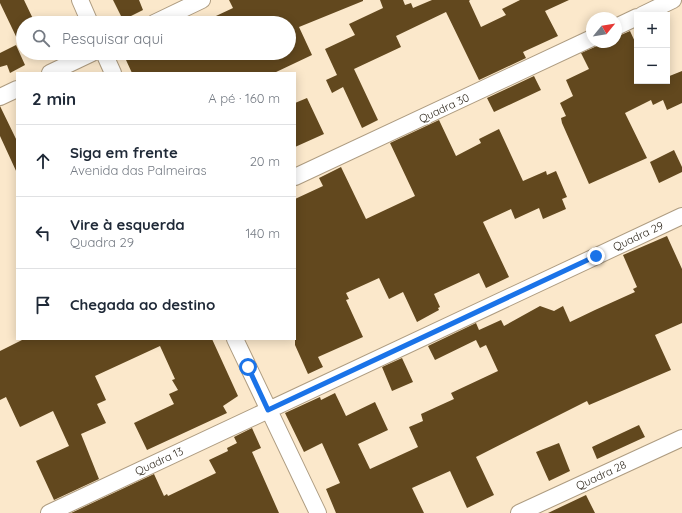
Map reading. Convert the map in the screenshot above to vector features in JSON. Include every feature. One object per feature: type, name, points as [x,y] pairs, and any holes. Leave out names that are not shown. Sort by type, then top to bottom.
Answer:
[{"type":"street","points":[[80,0],[87,16]]},
{"type":"street","points":[[169,16],[202,0]]},
{"type":"street","points":[[648,12],[673,0]]},
{"type":"street","points":[[622,24],[634,18]]},
{"type":"street","name":"Quadra 30","points":[[296,177],[586,41]]},
{"type":"street","points":[[52,72],[77,60]]},
{"type":"street","points":[[107,60],[113,72]]},
{"type":"street","points":[[0,97],[16,89]]},
{"type":"street","name":"Quadra 29","points":[[268,410],[682,216]]},
{"type":"street","points":[[235,340],[318,513]]},
{"type":"street","name":"Quadra 13","points":[[49,513],[268,410]]},
{"type":"street","name":"Quadra 28","points":[[519,513],[682,438]]},
{"type":"building","points":[[0,0],[24,0],[32,16],[16,16],[16,36],[0,3]]},
{"type":"building","points":[[113,0],[139,0],[143,10],[131,16],[121,16]]},
{"type":"building","points":[[229,0],[363,0],[299,27],[312,55],[276,72],[132,72],[126,60],[296,60],[296,16],[216,16],[233,8]]},
{"type":"building","points":[[380,0],[403,0],[405,5],[411,3],[413,8],[432,0],[470,0],[469,1],[481,27],[506,15],[502,9],[520,0],[569,0],[545,11],[558,36],[523,52],[526,58],[479,80],[446,12],[396,36],[401,47],[354,69],[378,120],[362,128],[343,87],[332,93],[326,80],[337,75],[325,49],[355,35],[349,24],[383,8]]},
{"type":"building","points":[[630,31],[634,40],[634,84],[670,84],[670,76],[682,71],[682,103],[667,110],[663,100],[653,105],[651,100],[625,113],[647,158],[589,184],[562,123],[561,118],[566,116],[560,103],[573,96],[566,80],[589,69],[581,53],[592,48],[622,48],[622,34]]},
{"type":"building","points":[[16,45],[16,60],[23,60],[25,65],[10,73],[7,65],[0,67],[0,53]]},
{"type":"building","points":[[534,76],[541,90],[494,112],[487,98]]},
{"type":"building","points":[[307,98],[324,134],[296,147],[296,103]]},
{"type":"building","points":[[0,106],[16,139],[16,171],[0,136]]},
{"type":"building","points":[[439,120],[456,156],[481,143],[479,139],[499,129],[523,181],[546,171],[547,175],[556,171],[567,197],[562,199],[566,209],[543,219],[539,208],[515,219],[511,209],[483,222],[509,277],[486,288],[479,273],[434,294],[440,307],[438,308],[439,310],[417,322],[403,292],[389,299],[379,278],[346,293],[349,299],[346,300],[363,337],[318,357],[323,367],[308,374],[295,345],[296,199],[323,186],[319,178],[341,167],[366,219],[415,196],[390,143]]},
{"type":"building","points":[[674,150],[682,167],[682,172],[659,183],[650,162]]},
{"type":"building","points":[[667,236],[682,269],[682,323],[655,335],[671,370],[589,405],[587,401],[476,457],[494,495],[467,508],[450,471],[412,488],[424,513],[336,513],[326,489],[340,483],[322,443],[304,452],[285,413],[320,397],[321,400],[335,393],[346,416],[375,402],[388,430],[358,444],[370,469],[418,447],[409,427],[423,421],[421,414],[454,399],[451,393],[498,371],[486,345],[480,348],[476,340],[435,360],[428,346],[476,323],[479,330],[501,320],[504,326],[540,306],[554,311],[563,306],[570,322],[635,292],[633,289],[637,287],[623,255]]},
{"type":"building","points":[[22,340],[212,340],[238,396],[223,406],[227,413],[147,450],[134,423],[174,404],[169,394],[178,390],[172,380],[175,379],[160,346],[95,376],[106,400],[97,404],[106,423],[81,434],[99,479],[54,500],[36,461],[69,446],[53,411],[20,427],[6,397],[0,400],[0,351]]},
{"type":"building","points":[[402,358],[413,382],[392,391],[382,367]]},
{"type":"building","points":[[639,425],[645,437],[597,459],[592,447]]},
{"type":"building","points":[[252,428],[261,448],[252,452],[279,513],[71,513],[154,474],[164,496],[167,494],[168,496],[216,473],[209,460],[228,451],[227,448],[237,443],[234,437]]},
{"type":"building","points":[[559,443],[570,471],[549,481],[536,452]]},
{"type":"building","points":[[586,495],[595,513],[548,513]]},
{"type":"route","points":[[248,367],[268,410],[596,256]]}]
